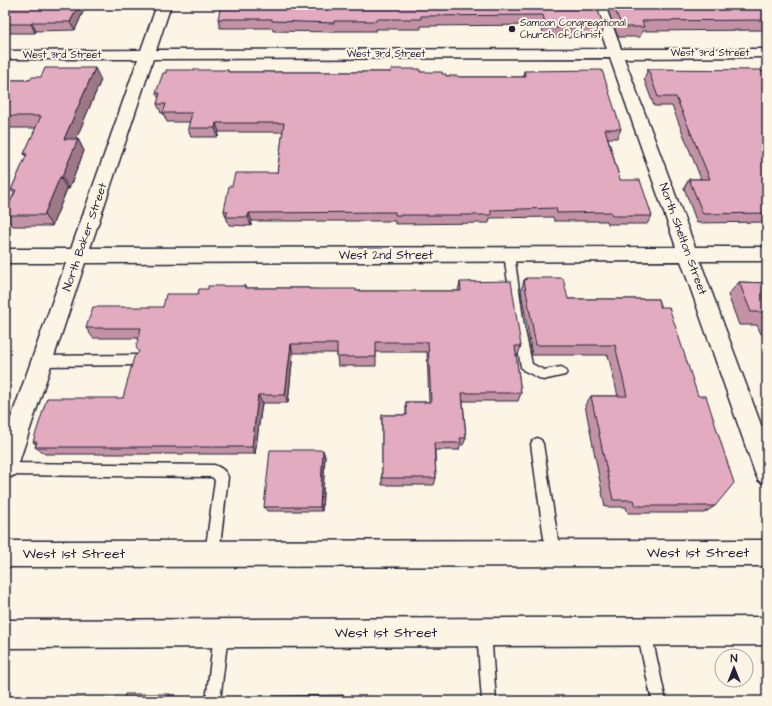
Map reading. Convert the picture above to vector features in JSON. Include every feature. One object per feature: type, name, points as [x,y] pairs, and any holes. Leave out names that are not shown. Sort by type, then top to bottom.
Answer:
[{"type":"main road","name":"West 1st Street","points":[[5,554],[767,553]]},
{"type":"main road","name":"West 1st Street","points":[[5,634],[767,632]]},
{"type":"street","name":"North Baker Street","points":[[5,468],[11,436],[42,361],[164,5]]},
{"type":"street","name":"North Shelton Street","points":[[598,5],[766,466]]},
{"type":"street","name":"West 3rd Street","points":[[5,55],[767,53]]},
{"type":"street","name":"West 2nd Street","points":[[5,256],[767,254]]},
{"type":"lane","points":[[510,254],[518,326],[527,367],[543,375],[561,372]]},
{"type":"lane","points":[[42,361],[138,360]]},
{"type":"lane","points":[[537,444],[553,553]]},
{"type":"lane","points":[[5,468],[214,472],[222,477],[212,554]]},
{"type":"lane","points":[[484,632],[489,701]]},
{"type":"lane","points":[[644,632],[659,701]]},
{"type":"lane","points":[[213,701],[221,633]]},
{"type":"building","points":[[5,5],[79,5],[70,22],[5,24]]},
{"type":"building","points":[[221,5],[596,5],[604,27],[546,28],[543,15],[421,16],[421,19],[376,19],[376,21],[334,21],[334,23],[272,21],[272,19],[218,19]]},
{"type":"building","points":[[613,5],[767,5],[767,20],[642,21],[644,27],[622,27]]},
{"type":"building","points":[[45,68],[95,68],[64,139],[78,139],[44,215],[5,215],[16,190],[11,190],[27,154],[24,154],[41,116],[5,116],[5,80],[30,80],[32,77],[41,77]]},
{"type":"building","points":[[391,69],[420,69],[420,72],[442,72],[442,74],[446,74],[446,76],[459,77],[526,77],[524,71],[602,70],[621,129],[605,129],[620,180],[640,180],[652,216],[612,216],[611,212],[557,213],[556,208],[491,210],[491,215],[395,215],[395,212],[249,213],[248,217],[226,217],[228,211],[224,211],[229,186],[232,186],[235,173],[277,173],[284,123],[216,123],[215,128],[188,128],[192,113],[163,113],[166,104],[157,104],[160,93],[156,93],[163,73],[166,73],[166,70],[228,70],[228,72],[391,72]]},
{"type":"building","points":[[648,69],[761,70],[762,72],[767,72],[767,213],[703,214],[689,179],[710,179],[676,97],[658,97]]},
{"type":"building","points":[[526,278],[563,278],[568,299],[658,299],[660,307],[669,307],[698,396],[706,396],[734,483],[715,506],[636,506],[634,500],[613,500],[591,396],[627,396],[615,345],[536,345],[524,280],[526,280]]},
{"type":"building","points":[[511,281],[521,346],[515,346],[521,393],[462,393],[466,438],[460,438],[461,443],[434,443],[436,478],[382,478],[382,415],[407,415],[406,402],[431,402],[428,342],[376,342],[376,357],[337,357],[337,344],[291,344],[285,395],[258,395],[252,447],[35,447],[37,442],[33,442],[47,398],[123,398],[134,357],[139,352],[136,347],[141,328],[86,328],[93,307],[163,307],[166,294],[198,294],[199,289],[208,289],[208,286],[245,286],[245,288],[356,289],[356,291],[461,291],[460,282]]},
{"type":"building","points":[[739,282],[767,283],[767,312],[751,312]]},
{"type":"building","points":[[270,450],[323,450],[320,507],[264,507]]},
{"type":"building","points":[[125,694],[169,694],[168,701],[64,701],[64,698],[124,698]]},
{"type":"building","points":[[342,695],[342,701],[228,701],[228,697]]},
{"type":"building","points":[[688,699],[761,699],[761,701],[689,701]]},
{"type":"place","name":"Samoan Congregational Church of Christ","points":[[512,29]]}]
